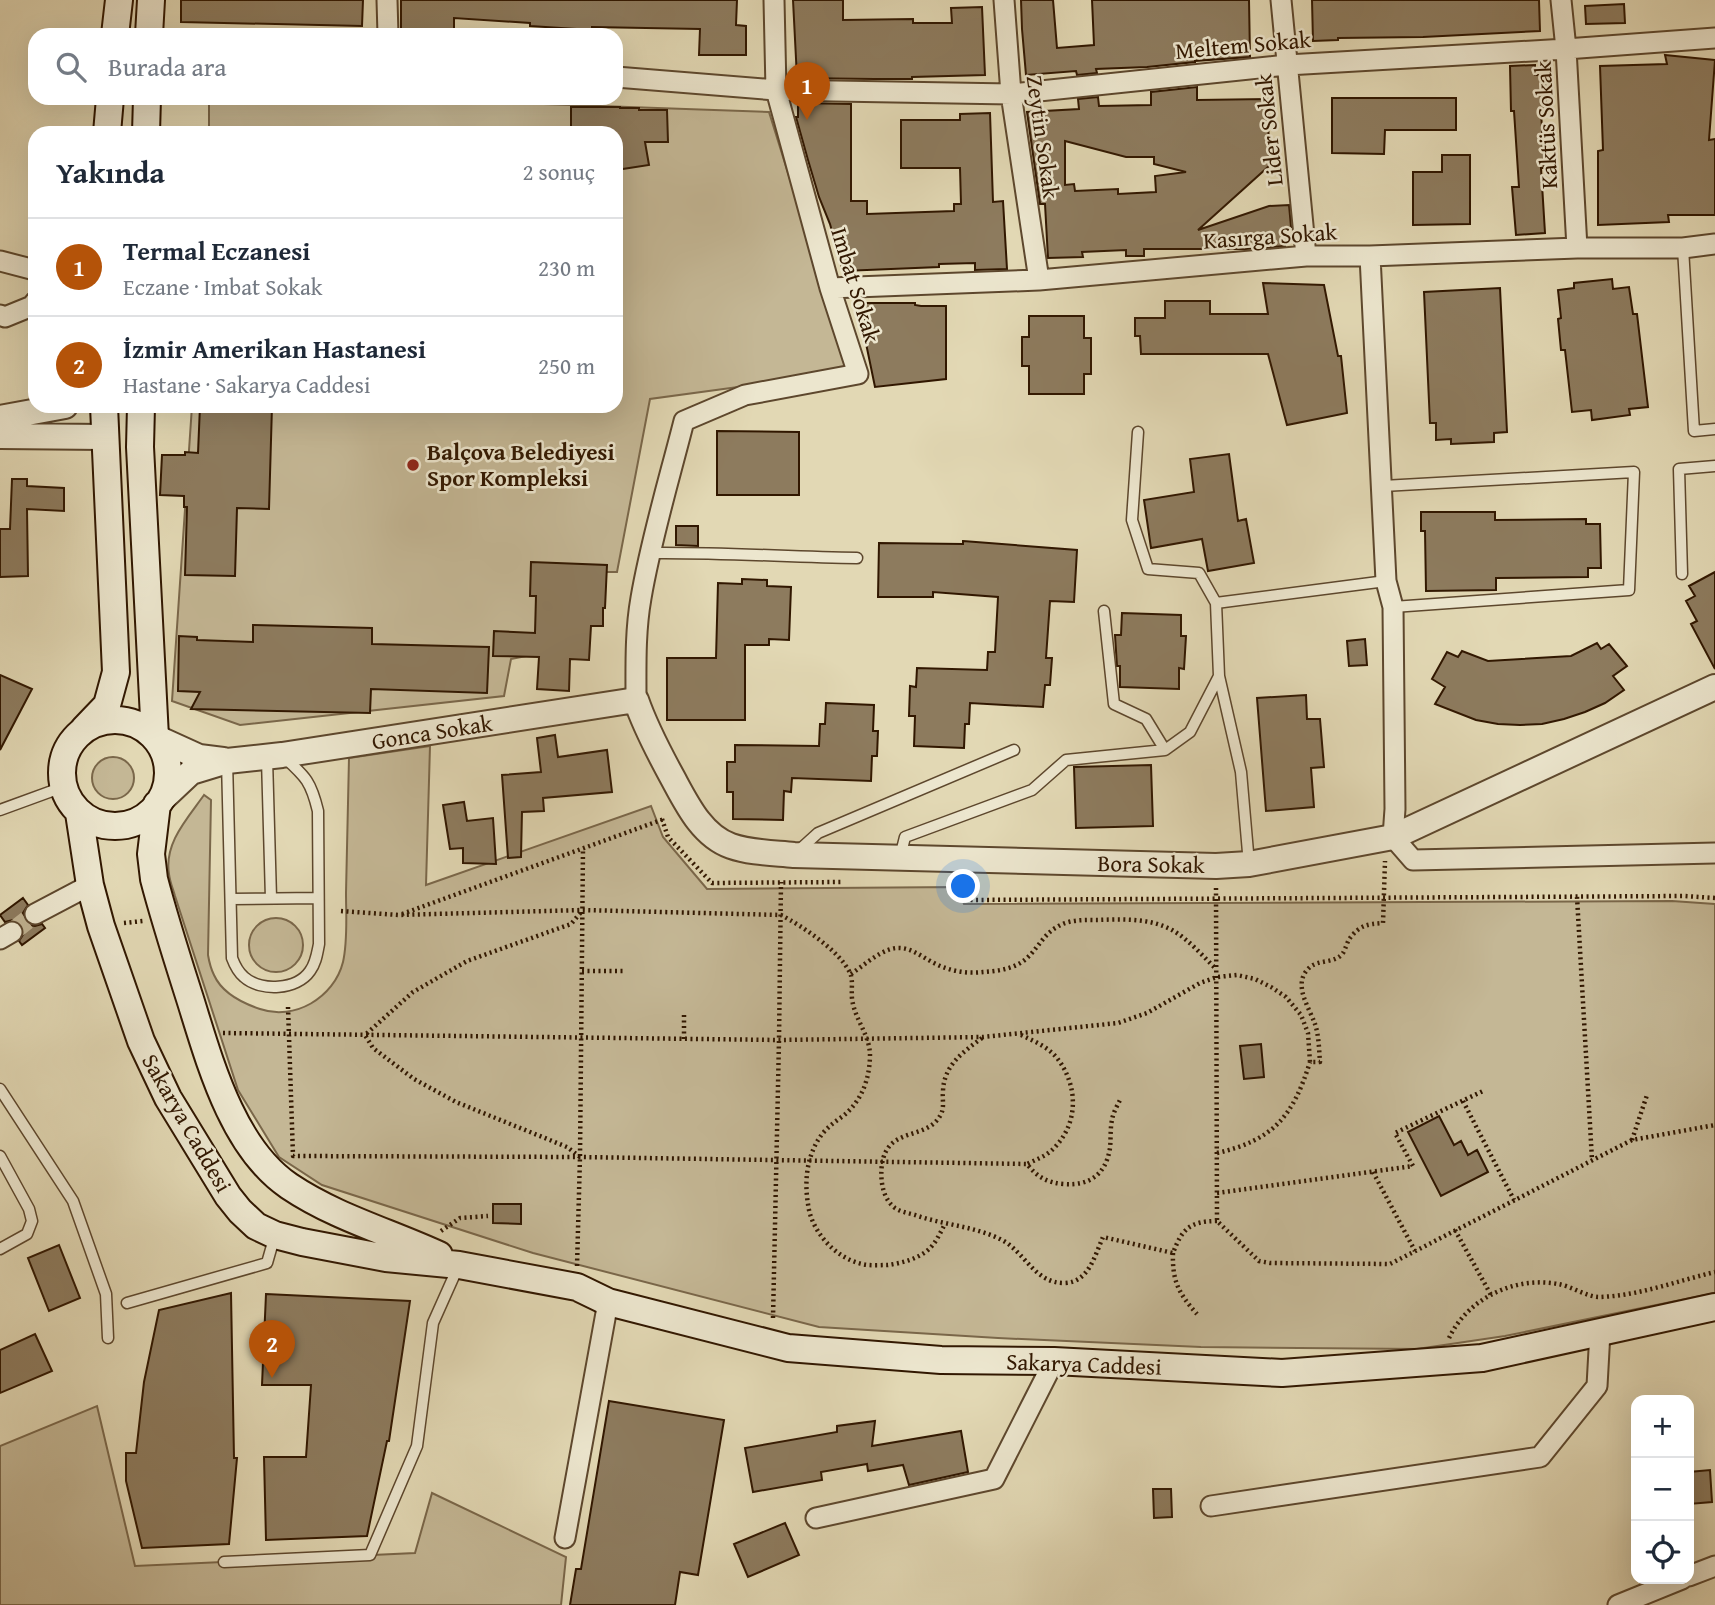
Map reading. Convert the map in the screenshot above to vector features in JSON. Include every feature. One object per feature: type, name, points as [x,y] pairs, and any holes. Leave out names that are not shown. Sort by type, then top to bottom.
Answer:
[{"type":"main road","points":[[116,28],[118,0]]},
{"type":"main road","points":[[149,28],[151,0]]},
{"type":"main road","points":[[108,126],[109,105]]},
{"type":"main road","points":[[146,126],[147,105]]},
{"type":"main road","points":[[82,730],[99,722],[130,721],[151,731],[155,737],[168,771],[166,787],[157,804],[137,822],[104,826],[79,813],[69,801],[63,787],[62,764],[68,745],[82,730],[107,705],[116,672],[104,413]]},
{"type":"main road","points":[[115,413],[140,447]]},
{"type":"main road","points":[[141,413],[140,447],[155,737]]},
{"type":"main road","name":"Sakarya Caddesi","points":[[157,804],[151,854],[154,879],[165,919],[221,1089],[239,1127],[260,1160],[287,1185],[323,1207],[459,1265]]},
{"type":"main road","name":"Sakarya Caddesi","points":[[79,813],[90,885],[101,926],[141,1041],[168,1098],[228,1196],[256,1226],[275,1235],[386,1258],[459,1265],[576,1287],[608,1301],[789,1348],[941,1360],[1054,1361],[1282,1373],[1482,1358],[1715,1307]]},
{"type":"street","points":[[387,0],[388,28]]},
{"type":"street","name":"Imbat Sokak","points":[[636,700],[639,613],[650,553],[684,421],[745,395],[858,374],[830,288],[776,90],[774,0]]},
{"type":"street","name":"Zeytin Sokak","points":[[1004,0],[1011,94],[1039,280]]},
{"type":"street","name":"Lider Sokak","points":[[1281,0],[1306,256]]},
{"type":"street","name":"Kaktüs Sokak","points":[[1561,0],[1577,248]]},
{"type":"street","name":"Meltem Sokak","points":[[623,78],[776,90],[1011,94],[1287,65],[1715,37]]},
{"type":"street","name":"Kasırga Sokak","points":[[830,288],[1039,280],[1306,256],[1715,244]]},
{"type":"street","points":[[1370,256],[1386,581],[1393,607],[1395,809],[1392,837],[1413,860],[1715,853]]},
{"type":"street","points":[[0,261],[28,269]]},
{"type":"street","points":[[0,315],[5,317],[28,308]]},
{"type":"street","points":[[0,418],[28,413]]},
{"type":"street","points":[[0,436],[104,437]]},
{"type":"street","name":"Bora Sokak","points":[[636,700],[646,728],[689,808],[704,827],[729,845],[753,851],[794,855],[1216,866],[1248,864],[1392,837],[1715,687]]},
{"type":"street","name":"Gonca Sokak","points":[[228,761],[636,700]]},
{"type":"street","points":[[155,737],[199,757],[228,761]]},
{"type":"street","points":[[157,804],[191,772],[228,761]]},
{"type":"street","points":[[35,914],[90,885]]},
{"type":"street","points":[[565,1538],[608,1301]]},
{"type":"street","points":[[1211,1506],[1541,1457],[1597,1386],[1600,1332]]},
{"type":"street","points":[[816,1518],[994,1479],[1054,1361]]},
{"type":"street","points":[[1694,1574],[1715,1566]]},
{"type":"street","points":[[1618,1605],[1670,1584]]},
{"type":"lane","points":[[1683,247],[1694,431],[1715,429]]},
{"type":"lane","points":[[1138,432],[1132,520],[1148,569],[1199,573],[1216,603],[1219,676],[1241,772],[1248,864]]},
{"type":"lane","points":[[1682,574],[1679,469],[1715,466]]},
{"type":"lane","points":[[1383,485],[1634,472],[1629,590],[1393,607]]},
{"type":"lane","points":[[650,553],[697,552],[857,558]]},
{"type":"lane","points":[[1216,603],[1386,581]]},
{"type":"lane","points":[[1104,611],[1114,704],[1146,719],[1165,750]]},
{"type":"lane","points":[[900,857],[905,837],[1032,790],[1066,760],[1165,750],[1190,732],[1219,676]]},
{"type":"lane","points":[[794,855],[818,833],[1014,750]]},
{"type":"lane","points":[[228,761],[232,958],[237,970],[246,979],[260,986],[273,987],[289,985],[303,979],[316,960],[319,944],[318,811],[313,789],[301,772],[274,756],[271,898]]},
{"type":"lane","points":[[0,810],[63,787]]},
{"type":"lane","points":[[232,899],[318,898]]},
{"type":"lane","points":[[2,1099],[73,1201],[106,1293],[108,1338]]},
{"type":"lane","points":[[0,1156],[29,1209],[32,1221],[27,1234],[0,1249]]},
{"type":"lane","points":[[127,1303],[267,1263],[275,1235]]},
{"type":"lane","points":[[223,1562],[370,1555],[417,1446],[433,1323],[459,1265]]},
{"type":"path","points":[[398,915],[689,808]]},
{"type":"path","points":[[662,819],[668,837],[712,883],[851,882]]},
{"type":"path","points":[[1310,1062],[1320,1062],[1316,1027],[1301,988],[1302,978],[1314,964],[1336,959],[1343,953],[1349,939],[1359,928],[1367,924],[1383,923],[1384,864],[1392,837]]},
{"type":"path","points":[[576,1287],[583,848]]},
{"type":"path","points":[[1216,866],[1217,1221]]},
{"type":"path","points":[[963,882],[967,900],[1715,898]]},
{"type":"path","points":[[773,1318],[781,883]]},
{"type":"path","points":[[1577,897],[1592,1160]]},
{"type":"path","points":[[365,1035],[413,992],[467,961],[571,925],[583,910]]},
{"type":"path","points":[[341,911],[398,915],[583,910],[781,915],[816,936],[851,974],[853,1006],[867,1039],[870,1054],[864,1088],[853,1107],[822,1134],[809,1161],[806,1189],[813,1222],[831,1247],[847,1259],[862,1265],[878,1266],[897,1264],[927,1251],[937,1240],[945,1224]]},
{"type":"path","points":[[101,926],[165,919]]},
{"type":"path","points":[[851,974],[890,949],[900,948],[909,949],[949,969],[979,973],[1001,970],[1028,957],[1044,937],[1058,926],[1075,921],[1120,919],[1138,920],[1170,929],[1185,939],[1217,970]]},
{"type":"path","points":[[582,971],[623,971]]},
{"type":"path","points":[[215,1032],[779,1040],[983,1037],[1118,1023],[1147,1013],[1200,983],[1217,977],[1237,975],[1255,979],[1286,997],[1301,1015],[1308,1032],[1310,1062],[1303,1085],[1282,1120],[1248,1144],[1217,1153]]},
{"type":"path","points":[[288,1007],[293,1156],[580,1157],[1027,1164],[1055,1148],[1063,1137],[1074,1107],[1073,1091],[1068,1075],[1056,1057],[1045,1047],[1018,1034]]},
{"type":"path","points":[[684,1015],[684,1039]]},
{"type":"path","points":[[365,1035],[373,1048],[414,1079],[456,1102],[567,1147],[580,1157]]},
{"type":"path","points":[[983,1037],[950,1065],[944,1077],[944,1104],[935,1123],[890,1144],[882,1162],[880,1177],[890,1203],[897,1209],[1001,1239],[1013,1247],[1040,1276],[1051,1281],[1065,1283],[1086,1275],[1103,1237],[1173,1253]]},
{"type":"path","points":[[1217,1194],[1413,1166],[1395,1133],[1483,1091]]},
{"type":"path","points":[[1632,1140],[1647,1095]]},
{"type":"path","points":[[1027,1164],[1035,1175],[1062,1184],[1088,1181],[1100,1173],[1107,1162],[1112,1119],[1120,1100]]},
{"type":"path","points":[[1463,1101],[1514,1200]]},
{"type":"path","points":[[1197,1314],[1180,1292],[1172,1267],[1178,1238],[1194,1224],[1217,1221],[1259,1261],[1390,1264],[1632,1140],[1715,1125]]},
{"type":"path","points":[[1373,1172],[1415,1251]]},
{"type":"path","points":[[435,1235],[460,1218],[488,1216]]},
{"type":"path","points":[[1455,1230],[1492,1295]]},
{"type":"path","points":[[1448,1340],[1464,1316],[1492,1295],[1510,1286],[1544,1282],[1572,1287],[1595,1297],[1626,1294],[1715,1272]]},
{"type":"shaded area","name":"Balçova Belediyesi Spor Kompleksi","points":[[209,105],[569,105],[769,112],[850,372],[650,399],[617,572],[556,572],[547,652],[511,659],[504,696],[240,725],[172,701],[192,413],[623,413],[623,126],[209,126]]},
{"type":"shaded area","points":[[430,746],[426,885],[651,806],[663,837],[707,889],[958,887],[964,904],[1672,901],[1715,904],[1715,1293],[1505,1336],[1417,1349],[1201,1347],[819,1327],[533,1253],[322,1185],[279,1157],[238,1090],[171,883],[168,863],[170,852],[178,832],[204,795],[211,800],[208,955],[213,973],[227,992],[246,1004],[273,1012],[299,1009],[311,1004],[331,986],[345,954],[349,758]]},
{"type":"shaded area","points":[[113,757],[128,763],[134,778],[128,793],[113,799],[98,793],[92,778],[98,763]]},
{"type":"shaded area","points":[[276,918],[295,926],[303,945],[295,964],[276,972],[257,964],[249,945],[257,926]]},
{"type":"shaded area","points":[[97,1406],[135,1566],[415,1553],[432,1493],[566,1557],[561,1605],[0,1605],[0,1446]]},
{"type":"building","points":[[181,0],[363,0],[362,26],[181,22]]},
{"type":"building","points":[[401,0],[737,0],[736,25],[746,26],[746,55],[699,55],[700,29],[561,28],[454,18],[454,28],[401,28]]},
{"type":"building","points":[[793,0],[843,0],[843,20],[913,19],[913,23],[952,23],[951,8],[982,7],[985,75],[912,79],[797,78]]},
{"type":"building","points":[[1021,0],[1053,0],[1057,48],[1094,45],[1092,0],[1249,0],[1250,57],[1096,69],[1097,73],[1077,75],[1076,71],[1026,75]]},
{"type":"building","points":[[1312,0],[1539,0],[1540,31],[1313,41]]},
{"type":"building","points":[[1624,4],[1625,23],[1586,24],[1585,6]]},
{"type":"building","points":[[1665,55],[1715,60],[1709,140],[1715,139],[1715,215],[1668,215],[1669,222],[1598,225],[1598,151],[1603,150],[1600,66],[1667,64]]},
{"type":"building","points":[[1535,65],[1535,75],[1545,75],[1546,110],[1541,110],[1544,168],[1541,168],[1545,233],[1516,235],[1512,187],[1519,187],[1514,111],[1511,111],[1510,66]]},
{"type":"building","points":[[1197,87],[1197,100],[1268,99],[1269,166],[1198,230],[1269,206],[1289,205],[1291,227],[1284,227],[1285,246],[1246,249],[1144,249],[1144,256],[1126,256],[1126,250],[1082,252],[1083,257],[1048,258],[1045,204],[1040,204],[1027,112],[1079,109],[1078,99],[1098,97],[1099,106],[1151,105],[1151,92]],"holes":[[[1065,141],[1126,157],[1154,157],[1154,164],[1186,172],[1155,176],[1156,192],[1118,194],[1118,189],[1075,191],[1074,184],[1065,185]]]},
{"type":"building","points":[[1332,98],[1456,98],[1456,130],[1385,130],[1384,154],[1332,153]]},
{"type":"building","points":[[798,103],[851,104],[851,201],[867,201],[867,214],[954,211],[954,204],[961,204],[960,168],[901,168],[901,120],[960,120],[960,114],[990,113],[993,202],[1003,201],[1007,269],[975,270],[975,263],[843,271],[796,117]]},
{"type":"building","points":[[571,107],[667,110],[668,142],[645,142],[649,165],[623,169],[623,126],[571,126]]},
{"type":"building","points":[[1442,155],[1470,155],[1470,224],[1413,225],[1413,172],[1442,172]]},
{"type":"building","points":[[1612,279],[1613,289],[1629,287],[1633,314],[1637,314],[1648,407],[1629,409],[1630,415],[1592,420],[1591,410],[1572,412],[1565,350],[1561,350],[1558,290],[1574,288],[1574,283]]},
{"type":"building","points":[[1263,283],[1324,285],[1338,356],[1341,356],[1347,413],[1287,425],[1268,354],[1141,354],[1140,336],[1135,336],[1135,318],[1165,318],[1165,301],[1210,301],[1210,314],[1268,314]]},
{"type":"building","points":[[1500,288],[1507,432],[1494,433],[1494,442],[1451,444],[1451,439],[1436,440],[1436,423],[1430,423],[1424,292]]},
{"type":"building","points":[[862,303],[946,306],[946,379],[875,387],[862,324],[866,324]]},
{"type":"building","points":[[1029,316],[1084,316],[1084,338],[1091,338],[1091,374],[1084,374],[1084,394],[1029,394],[1029,366],[1022,366],[1022,337],[1029,337]]},
{"type":"building","points":[[200,413],[272,413],[269,509],[237,508],[235,576],[185,575],[187,507],[184,507],[184,496],[160,495],[162,455],[198,453]]},
{"type":"building","points":[[717,431],[799,432],[799,495],[717,495]]},
{"type":"building","points":[[1229,454],[1238,521],[1246,519],[1254,563],[1208,571],[1202,539],[1151,548],[1144,500],[1194,492],[1190,459]]},
{"type":"building","points":[[12,479],[27,479],[27,486],[64,488],[64,511],[27,509],[28,576],[0,577],[0,529],[10,529]]},
{"type":"building","points":[[1421,512],[1495,512],[1495,520],[1586,519],[1586,524],[1600,524],[1601,568],[1588,568],[1588,577],[1496,578],[1496,590],[1426,591],[1425,531],[1421,531]]},
{"type":"building","points":[[676,526],[698,526],[698,546],[676,545]]},
{"type":"building","points":[[963,541],[1077,550],[1074,602],[1050,601],[1046,658],[1052,658],[1050,685],[1045,685],[1043,707],[970,703],[969,724],[965,724],[964,748],[914,746],[915,716],[909,716],[910,686],[916,687],[917,668],[987,670],[988,652],[995,652],[998,597],[933,592],[933,597],[878,597],[879,543],[963,544]]},
{"type":"building","points":[[531,562],[607,565],[603,626],[591,626],[589,660],[570,659],[569,691],[537,689],[539,657],[493,656],[494,631],[535,633],[536,596],[530,596]]},
{"type":"building","points":[[1715,572],[1715,669],[1691,624],[1697,621],[1686,601],[1695,596],[1689,586]]},
{"type":"building","points":[[742,579],[767,580],[767,586],[791,587],[789,640],[769,639],[769,645],[745,645],[745,720],[667,720],[667,658],[716,658],[718,583],[742,584]]},
{"type":"building","points":[[1122,613],[1181,615],[1181,636],[1186,636],[1184,669],[1179,668],[1179,689],[1120,687],[1115,635],[1121,635]]},
{"type":"building","points":[[253,625],[372,628],[372,644],[489,647],[487,693],[371,689],[370,713],[191,709],[200,692],[178,691],[179,636],[197,637],[197,640],[253,642]]},
{"type":"building","points":[[1365,639],[1367,665],[1349,666],[1347,641]]},
{"type":"building","points":[[1597,643],[1601,649],[1609,644],[1627,666],[1613,676],[1624,690],[1585,712],[1542,724],[1498,724],[1476,720],[1435,704],[1445,687],[1432,679],[1447,652],[1458,657],[1462,651],[1488,661],[1571,656]]},
{"type":"building","points":[[0,675],[32,689],[0,750]]},
{"type":"building","points":[[1306,695],[1307,719],[1320,719],[1324,767],[1311,768],[1314,807],[1266,811],[1257,698]]},
{"type":"building","points":[[826,703],[874,705],[873,731],[878,731],[877,756],[872,756],[871,781],[792,778],[791,792],[784,791],[783,820],[733,819],[733,792],[727,792],[727,762],[735,762],[735,745],[819,746],[820,724],[825,724]]},
{"type":"building","points":[[555,735],[558,757],[607,750],[612,792],[543,798],[544,811],[522,812],[521,857],[508,858],[502,775],[541,772],[537,738]]},
{"type":"building","points":[[1151,765],[1153,826],[1076,828],[1074,767]]},
{"type":"building","points":[[464,802],[467,821],[493,818],[496,864],[463,863],[463,848],[450,849],[443,805]]},
{"type":"building","points":[[23,898],[28,905],[23,913],[25,920],[29,925],[42,924],[45,928],[22,945],[19,941],[24,933],[22,925],[13,920],[5,922],[0,915]]},
{"type":"building","points":[[1261,1044],[1264,1077],[1244,1079],[1240,1046]]},
{"type":"building","points":[[1439,1116],[1454,1145],[1461,1141],[1468,1155],[1477,1150],[1488,1172],[1441,1196],[1408,1132]]},
{"type":"building","points":[[493,1204],[521,1204],[521,1224],[493,1223]]},
{"type":"building","points":[[59,1245],[80,1298],[49,1311],[28,1258]]},
{"type":"building","points":[[231,1293],[234,1458],[237,1458],[229,1544],[142,1548],[126,1481],[126,1453],[136,1453],[144,1382],[159,1310]]},
{"type":"building","points":[[266,1294],[410,1301],[389,1441],[367,1536],[266,1540],[264,1457],[306,1457],[311,1385],[262,1385]]},
{"type":"building","points":[[35,1334],[52,1371],[0,1393],[0,1350]]},
{"type":"building","points":[[609,1401],[724,1420],[698,1575],[680,1572],[675,1605],[570,1605],[576,1569],[581,1569]]},
{"type":"building","points":[[875,1421],[872,1446],[961,1431],[968,1472],[909,1485],[903,1465],[868,1471],[867,1464],[821,1472],[822,1480],[753,1492],[745,1448],[837,1432],[837,1426]]},
{"type":"building","points":[[1710,1470],[1712,1502],[1694,1504],[1694,1472]]},
{"type":"building","points":[[1153,1489],[1171,1489],[1172,1517],[1154,1518]]},
{"type":"building","points":[[785,1523],[799,1555],[748,1577],[734,1544]]},
{"type":"tunnel","points":[[12,932],[35,914]]},
{"type":"place","name":"Termal Eczanesi","points":[[807,120]]},
{"type":"place","name":"Balçova Belediyesi Spor Kompleksi","points":[[413,465]]},
{"type":"place","name":"İzmir Amerikan Hastanesi","points":[[272,1378]]}]
